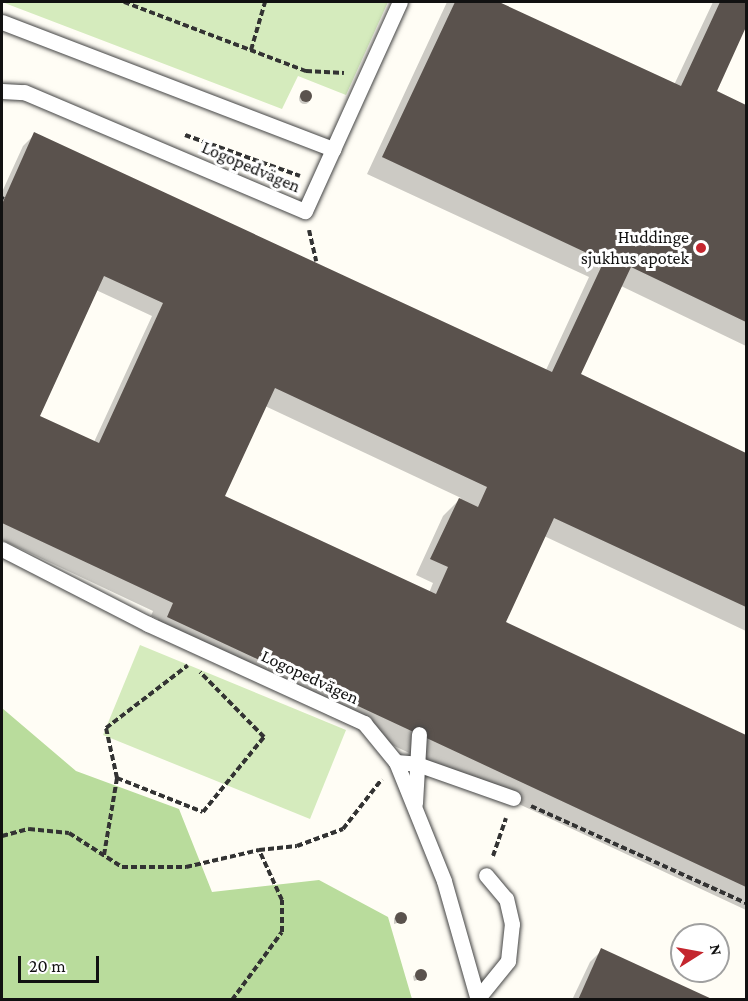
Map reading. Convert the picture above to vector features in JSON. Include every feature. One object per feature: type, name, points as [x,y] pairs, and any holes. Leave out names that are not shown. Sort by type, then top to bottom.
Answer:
[{"type":"lane","name":"Logopedvägen","points":[[2,91],[24,92],[305,211],[400,2]]},
{"type":"lane","points":[[2,22],[333,149]]},
{"type":"lane","name":"Logopedvägen","points":[[2,549],[206,651],[364,723],[396,762],[444,881],[478,999]]},
{"type":"lane","points":[[414,809],[419,734]]},
{"type":"lane","points":[[396,762],[417,764],[513,798]]},
{"type":"lane","points":[[478,999],[508,961],[512,924],[506,899],[486,875]]},
{"type":"path","points":[[124,2],[306,71],[351,73]]},
{"type":"path","points":[[251,50],[265,2]]},
{"type":"path","points":[[305,211],[316,261]]},
{"type":"path","points":[[104,855],[117,778],[106,728],[206,651]]},
{"type":"path","points":[[117,778],[203,812],[264,737],[191,663]]},
{"type":"path","points":[[2,836],[29,829],[69,832],[122,867],[186,867],[259,849],[297,846],[343,829],[396,762]]},
{"type":"path","points":[[486,875],[513,798],[747,903]]},
{"type":"path","points":[[232,999],[282,932],[282,900],[259,849]]},
{"type":"green space","points":[[2,2],[388,2],[346,95],[298,76],[282,109]]},
{"type":"green space","points":[[140,645],[346,730],[310,819],[103,735]]},
{"type":"green space","points":[[2,708],[76,771],[179,809],[212,892],[319,880],[388,917],[412,999],[2,999]]},
{"type":"building","points":[[455,2],[499,2],[681,86],[720,2],[746,2],[746,27],[717,91],[746,105],[746,322],[631,267],[581,374],[746,453],[746,607],[554,518],[506,622],[746,735],[746,887],[167,617],[173,603],[2,523],[2,204],[34,132],[552,372],[604,261],[382,157]],"holes":[[[104,276],[163,303],[99,443],[40,416]],[[275,388],[487,487],[478,507],[459,498],[430,559],[448,567],[436,594],[225,496]]]},
{"type":"building","points":[[308,90],[312,96],[308,102],[304,102],[300,94]]},
{"type":"building","points":[[403,912],[407,918],[403,924],[399,924],[395,916]]},
{"type":"building","points":[[601,948],[670,980],[670,983],[677,983],[714,1000],[578,1000]]},
{"type":"building","points":[[423,969],[427,975],[423,981],[419,981],[415,973]]},
{"type":"place","name":"Huddinge sjukhus apotek","points":[[701,248]]}]
